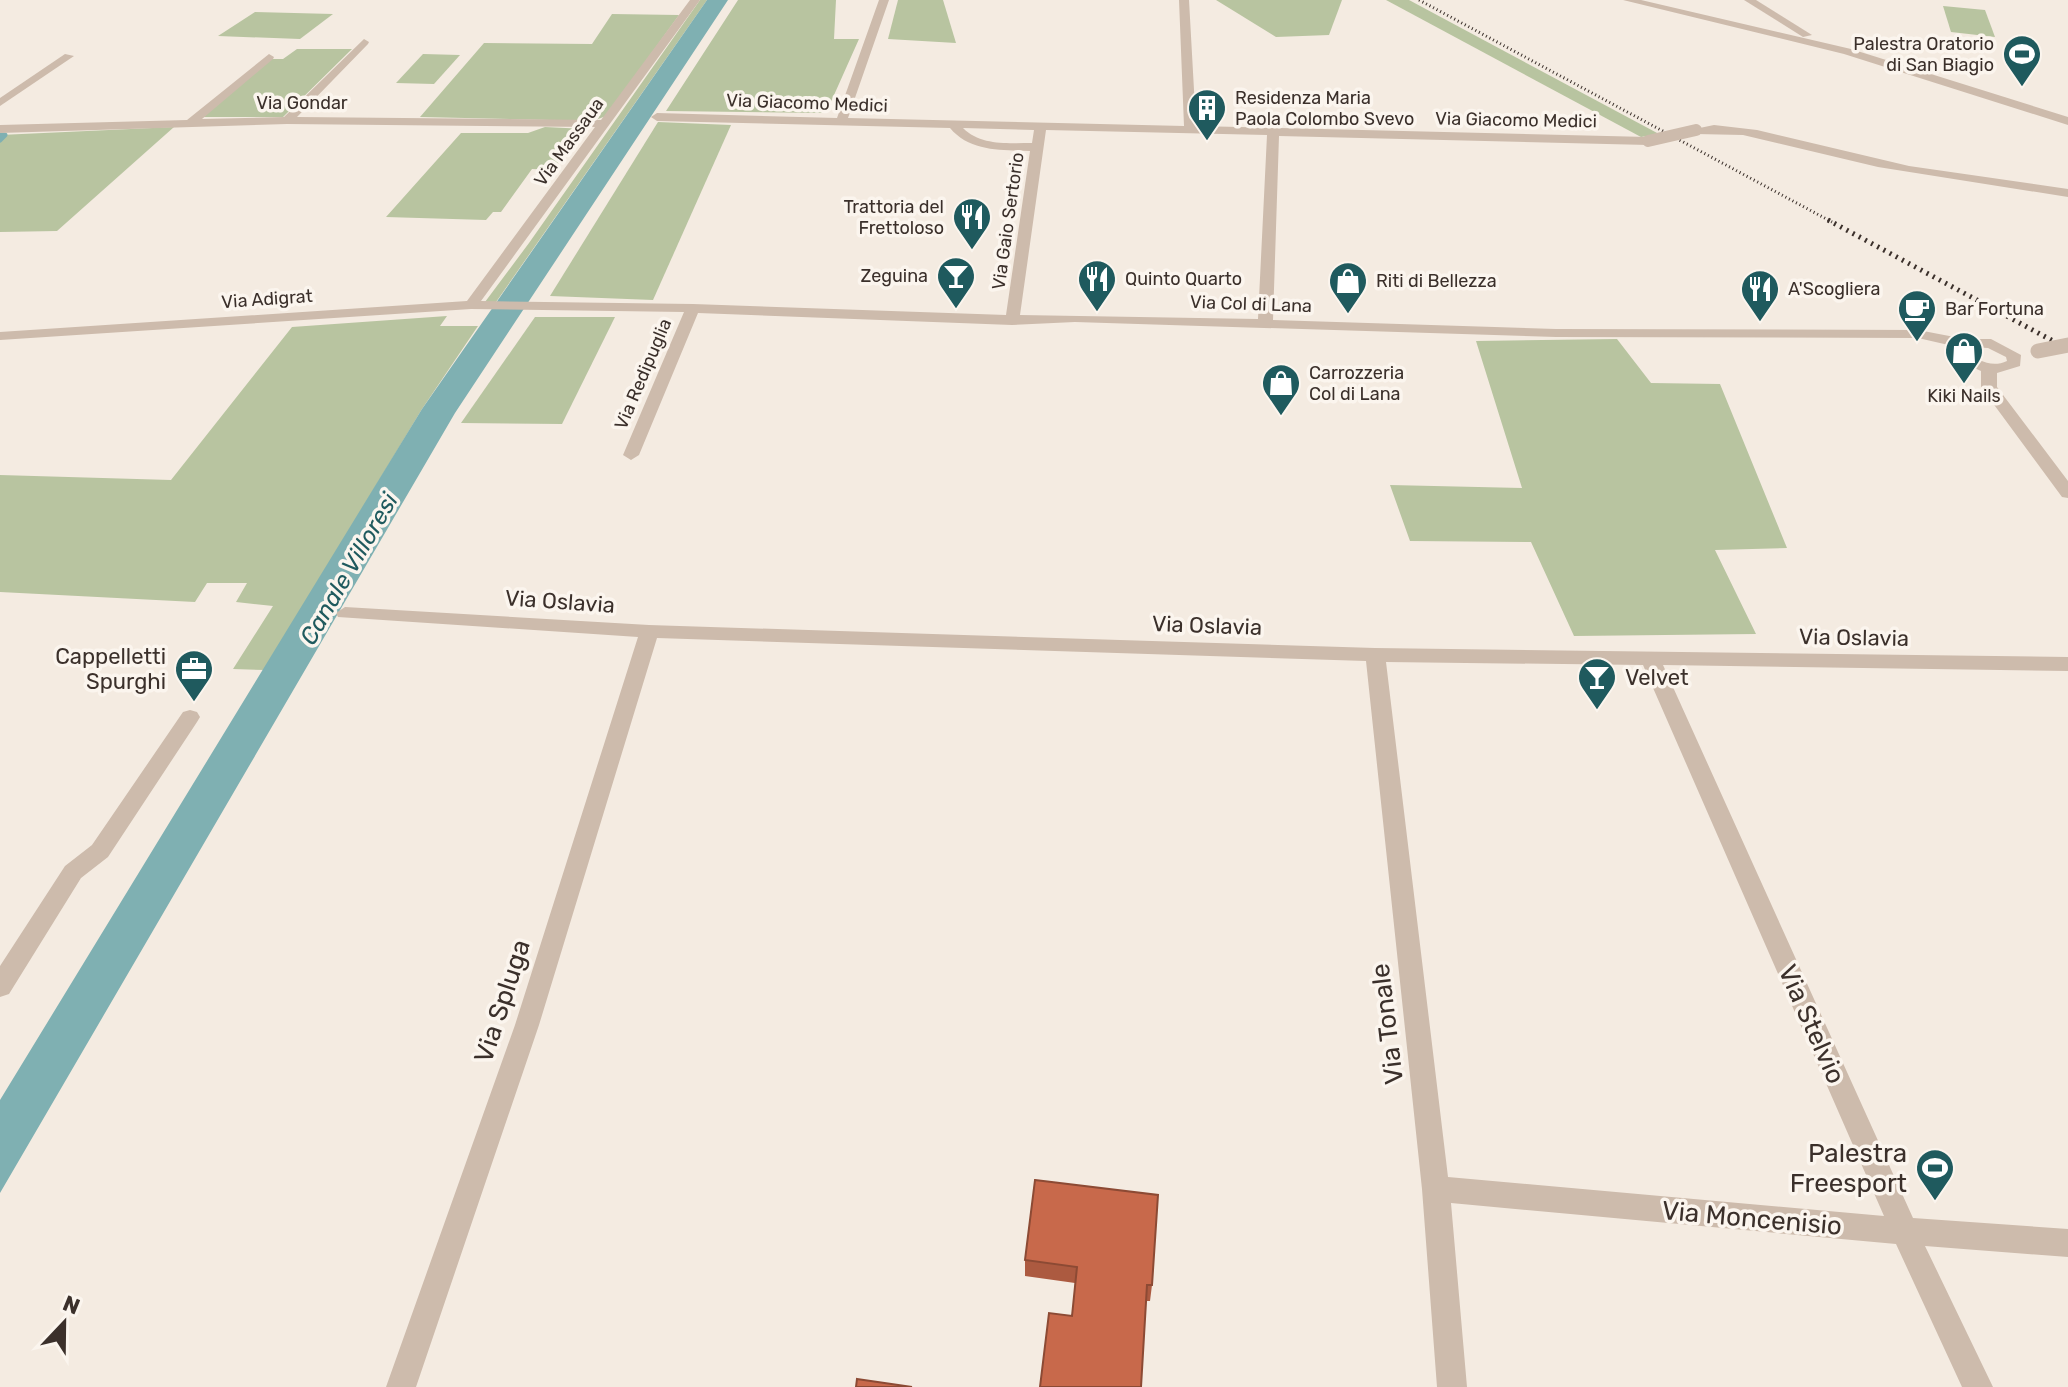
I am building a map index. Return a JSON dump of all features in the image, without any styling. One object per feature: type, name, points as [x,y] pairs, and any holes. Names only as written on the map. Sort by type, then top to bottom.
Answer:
[{"type":"street","name":"Via Massaua","points":[[478,305],[695,0]]},
{"type":"street","points":[[841,122],[884,0]]},
{"type":"street","points":[[1184,0],[1190,131]]},
{"type":"street","points":[[1628,0],[1821,44],[2068,121]]},
{"type":"street","points":[[1749,0],[1821,44]]},
{"type":"street","points":[[287,120],[364,42]]},
{"type":"street","points":[[0,103],[69,56]]},
{"type":"street","points":[[191,122],[269,57]]},
{"type":"street","name":"Via Giacomo Medici","points":[[657,117],[1648,141],[1726,127],[1830,153],[1995,184],[2068,193]]},
{"type":"street","name":"Via Gondar","points":[[0,129],[287,120],[604,124]]},
{"type":"street","name":"Via Giacomo Medici","points":[[955,126],[961,135],[972,141],[1037,147]]},
{"type":"street","name":"Via Gaio Sertorio","points":[[1012,321],[1040,127]]},
{"type":"street","points":[[1265,325],[1273,134]]},
{"type":"street","name":"Via Adigrat","points":[[0,336],[478,305],[534,306]]},
{"type":"street","name":"Via Col di Lana","points":[[534,306],[1556,333],[1918,334],[1963,343],[1991,344],[2007,351],[2038,351],[2068,345]]},
{"type":"street","name":"Via Redipuglia","points":[[631,455],[693,308]]},
{"type":"street","points":[[1963,343],[1959,348],[1964,357],[1989,368],[2012,366],[2014,358],[2007,351]]},
{"type":"street","points":[[1989,368],[1989,387],[2068,493]]},
{"type":"street","name":"Via Oslavia","points":[[345,613],[649,631],[1375,655],[2068,664]]},
{"type":"street","name":"Via Spluga","points":[[401,1387],[527,1025],[649,631]]},
{"type":"street","name":"Via Tonale","points":[[1375,655],[1436,1189],[1452,1387]]},
{"type":"street","name":"Via Stelvio","points":[[1650,659],[1905,1232],[1978,1387]]},
{"type":"street","points":[[0,987],[73,872],[100,851],[190,717]]},
{"type":"street","name":"Via Moncenisio","points":[[1436,1189],[1905,1232],[2068,1243]]},
{"type":"green space","points":[[700,0],[707,0],[496,302],[485,302],[529,243]]},
{"type":"green space","points":[[738,0],[836,0],[834,39],[859,39],[826,113],[666,111]]},
{"type":"green space","points":[[898,0],[943,0],[956,43],[888,39]]},
{"type":"green space","points":[[1216,0],[1342,0],[1329,35],[1276,37]]},
{"type":"green space","points":[[1386,0],[1409,0],[1659,134],[1641,137]]},
{"type":"green space","points":[[1943,6],[1985,10],[1995,37],[1951,32]]},
{"type":"green space","points":[[255,12],[333,14],[300,39],[218,36]]},
{"type":"green space","points":[[612,14],[679,15],[606,116],[593,121],[420,117],[484,43],[592,44]]},
{"type":"green space","points":[[297,49],[352,49],[283,117],[202,117],[271,59],[283,59]]},
{"type":"green space","points":[[423,54],[460,55],[434,84],[396,83]]},
{"type":"green space","points":[[658,122],[731,125],[653,300],[550,296]]},
{"type":"green space","points":[[174,127],[57,231],[0,232],[0,135]]},
{"type":"green space","points":[[545,127],[586,129],[553,170],[532,169],[501,212],[493,212],[486,220],[386,217],[461,133],[528,133]]},
{"type":"green space","points":[[447,316],[440,326],[478,326],[422,409],[265,670],[233,669],[273,606],[236,602],[247,583],[207,583],[195,602],[0,592],[0,475],[171,480],[292,327]]},
{"type":"green space","points":[[535,317],[615,317],[562,424],[461,423]]},
{"type":"green space","points":[[1617,339],[1651,383],[1720,384],[1787,548],[1715,550],[1756,634],[1574,636],[1531,542],[1410,541],[1390,485],[1522,488],[1476,341]]},
{"type":"water","name":"Canale Villoresi","points":[[707,0],[728,0],[455,413],[0,1193],[0,1100],[422,409]]},
{"type":"building","points":[[1035,1180],[1158,1195],[1152,1285],[1147,1285],[1141,1387],[1040,1387],[1049,1313],[1072,1316],[1077,1267],[1025,1260]]},
{"type":"building","points":[[857,1379],[912,1387],[856,1387]]},
{"type":"waterway","points":[[0,135],[5,135],[0,140]]},
{"type":"railway","points":[[1419,0],[1832,222]]},
{"type":"railway","points":[[1828,220],[2068,349]]},
{"type":"place","name":"Palestra Oratorio di San Biagio","points":[[2022,88]]},
{"type":"place","name":"Residenza Maria Paola Colombo Svevo","points":[[1207,142]]},
{"type":"place","name":"Trattoria del Frettoloso","points":[[972,251]]},
{"type":"place","name":"Zeguina","points":[[956,310]]},
{"type":"place","name":"Quinto Quarto","points":[[1097,313]]},
{"type":"place","name":"Riti di Bellezza","points":[[1348,315]]},
{"type":"place","name":"A'Scogliera","points":[[1760,323]]},
{"type":"place","name":"Bar Fortuna","points":[[1917,343]]},
{"type":"place","name":"Kiki Nails","points":[[1964,385]]},
{"type":"place","name":"Carrozzeria Col di Lana","points":[[1281,417]]},
{"type":"place","name":"Cappelletti Spurghi","points":[[194,703]]},
{"type":"place","name":"Velvet","points":[[1597,711]]},
{"type":"place","name":"Palestra Freesport","points":[[1935,1202]]}]
